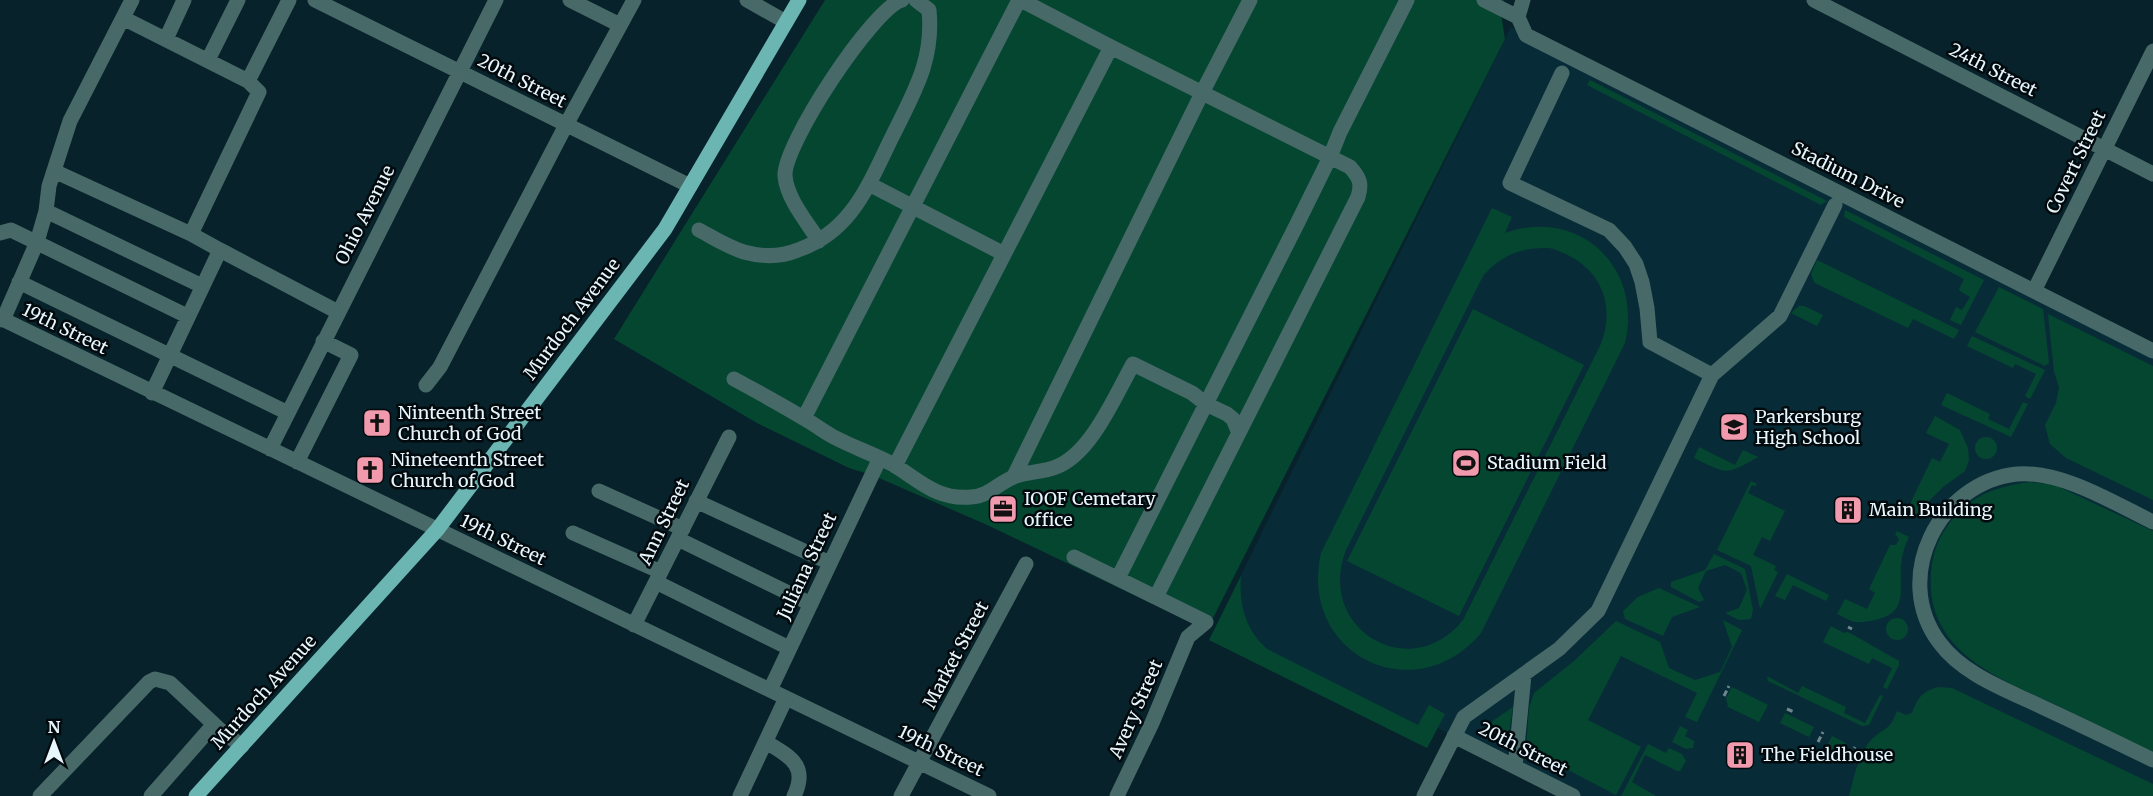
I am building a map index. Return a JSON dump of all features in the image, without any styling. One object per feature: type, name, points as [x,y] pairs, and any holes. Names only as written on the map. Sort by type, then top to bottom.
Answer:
[{"type":"main road","name":"Murdoch Avenue","points":[[196,796],[437,530],[665,229],[799,0]]},
{"type":"street","points":[[1,319],[37,242],[46,210],[49,186],[70,121],[132,0]]},
{"type":"street","points":[[166,39],[184,0]]},
{"type":"street","points":[[208,60],[238,0]]},
{"type":"street","points":[[248,81],[289,0]]},
{"type":"street","name":"20th Street","points":[[315,0],[690,186]]},
{"type":"street","name":"Ohio Avenue","points":[[270,449],[496,0]]},
{"type":"street","points":[[570,0],[620,25]]},
{"type":"street","points":[[426,385],[441,367],[566,125],[634,0]]},
{"type":"street","points":[[747,0],[786,22]]},
{"type":"street","points":[[819,241],[790,190],[785,176],[787,163],[813,107],[887,7],[902,0]]},
{"type":"street","points":[[699,230],[726,245],[745,252],[768,256],[789,254],[837,230],[869,184],[914,93],[926,63],[930,39],[929,10],[916,0]]},
{"type":"street","points":[[804,418],[1020,0],[1350,167],[1358,176],[1361,186],[1358,197],[1156,597],[1074,556]]},
{"type":"street","points":[[1014,476],[1250,0]]},
{"type":"street","points":[[1118,578],[1407,0]]},
{"type":"street","points":[[1484,0],[1518,17],[1523,0]]},
{"type":"street","name":"24th Street","points":[[1814,0],[2153,174]]},
{"type":"street","name":"Stadium Drive","points":[[1518,17],[1526,35],[2153,351]]},
{"type":"street","points":[[123,18],[248,81],[259,92],[191,234]]},
{"type":"street","points":[[895,466],[1111,47]]},
{"type":"street","name":"Covert Street","points":[[2034,291],[2153,51]]},
{"type":"street","points":[[1562,73],[1510,183],[1609,230],[1625,247],[1636,264],[1647,308],[1650,342],[1712,375]]},
{"type":"street","points":[[54,171],[191,234],[338,312]]},
{"type":"street","points":[[869,184],[1004,254]]},
{"type":"street","points":[[1424,796],[1464,717],[1558,649],[1598,611],[1712,375],[1780,316],[1835,205]]},
{"type":"street","points":[[46,210],[202,285]]},
{"type":"street","points":[[0,232],[11,230],[187,316]]},
{"type":"street","points":[[152,393],[220,250]]},
{"type":"street","points":[[19,282],[288,413]]},
{"type":"street","name":"19th Street","points":[[1,319],[989,796]]},
{"type":"street","points":[[297,462],[351,355],[323,342]]},
{"type":"street","points":[[734,379],[804,418],[831,436],[895,466],[932,490],[951,496],[969,498],[984,496],[1014,476],[1055,468],[1070,460],[1083,449],[1132,364],[1192,393],[1233,419],[1239,433]]},
{"type":"street","name":"Ann Street","points":[[634,625],[729,437]]},
{"type":"street","name":"Juliana Street","points":[[770,690],[880,458]]},
{"type":"street","points":[[2153,522],[2079,487],[2045,475],[2017,474],[1990,481],[1965,494],[1944,513],[1929,536],[1921,562],[1920,590],[1926,617],[1939,642],[1959,664],[1988,681],[2153,760]]},
{"type":"street","points":[[599,491],[811,604]]},
{"type":"street","points":[[696,501],[830,563]]},
{"type":"street","points":[[573,533],[789,648]]},
{"type":"street","name":"Market Street","points":[[901,796],[1026,564]]},
{"type":"street","name":"Avery Street","points":[[1118,796],[1188,637],[1206,622],[1156,597]]},
{"type":"street","points":[[1515,766],[1524,675]]},
{"type":"street","points":[[40,796],[148,682],[155,679],[170,683],[219,729],[242,746]]},
{"type":"street","points":[[740,796],[786,698]]},
{"type":"street","points":[[151,796],[208,731],[219,729]]},
{"type":"street","name":"20th Street","points":[[1454,736],[1573,796]]},
{"type":"street","points":[[766,742],[790,757],[797,765],[797,789],[794,796]]},
{"type":"path","points":[[1724,696],[1729,686]]},
{"type":"path","points":[[1788,709],[1794,712]]},
{"type":"path","points":[[1818,742],[1823,732]]},
{"type":"path","points":[[1850,756],[1855,747]]},
{"type":"shaded area","name":"Parkersburg High School","points":[[1511,27],[2153,351],[2153,796],[1573,796],[1438,728],[1427,748],[1209,640]]},
{"type":"green space","points":[[825,0],[1504,0],[1500,8],[1505,39],[1207,630],[985,524],[872,475],[849,468],[757,423],[614,339]]},
{"type":"green space","points":[[1590,80],[1827,201],[1821,205],[1587,85]]},
{"type":"green space","points":[[1492,208],[1512,217],[1505,233],[1532,227],[1558,229],[1580,236],[1600,250],[1614,268],[1624,290],[1628,315],[1625,343],[1481,633],[1454,656],[1424,668],[1395,669],[1367,660],[1344,644],[1327,619],[1319,589],[1321,553]],"holes":[[[1549,248],[1565,254],[1591,272],[1605,298],[1607,313],[1600,346],[1463,620],[1441,639],[1418,648],[1395,647],[1373,639],[1355,624],[1344,603],[1340,578],[1346,550],[1483,276],[1497,263],[1521,251]]]},
{"type":"green space","points":[[1845,210],[1984,280],[1961,325],[1950,320],[1956,307],[1962,310],[1970,297],[1959,289],[1964,279],[1844,217]]},
{"type":"green space","points":[[1817,260],[1959,330],[1954,339],[1913,319],[1908,328],[1817,284],[1811,274]]},
{"type":"green space","points":[[1999,287],[2043,309],[2049,363],[2045,366],[1975,332]]},
{"type":"green space","points":[[1799,306],[1823,315],[1817,326],[1791,313]]},
{"type":"green space","name":"Stadium Field","points":[[1473,309],[1584,365],[1459,616],[1347,561]]},
{"type":"green space","points":[[2048,314],[2153,366],[2153,500],[2066,458],[2050,444],[2045,425],[2056,403],[2059,387],[2054,372]]},
{"type":"green space","points":[[1972,336],[2045,370],[2030,399],[2025,396],[2036,374],[2015,364],[2013,368],[1967,346]]},
{"type":"green space","points":[[1947,393],[1990,414],[1988,419],[2009,429],[2023,402],[2028,404],[2011,437],[1941,405]]},
{"type":"green space","points":[[1935,416],[1960,430],[1968,448],[1969,460],[1965,471],[1943,487],[1920,514],[1909,514],[1914,509],[1910,504],[1932,458],[1940,462],[1949,444],[1926,433]]},
{"type":"green space","points":[[1986,437],[1994,440],[1997,448],[1994,456],[1986,459],[1978,456],[1975,448],[1978,440]]},
{"type":"green space","points":[[1699,447],[1735,465],[1743,450],[1758,457],[1732,470],[1720,470],[1694,458]]},
{"type":"green space","points":[[1751,481],[1757,484],[1752,485],[1748,493],[1785,511],[1770,541],[1762,537],[1753,555],[1776,566],[1774,570],[1778,572],[1760,609],[1751,566],[1717,550]]},
{"type":"green space","points":[[2030,482],[2055,485],[2153,531],[2153,752],[2014,685],[1975,662],[1958,648],[1945,631],[1935,612],[1931,589],[1932,564],[1939,540],[1947,527],[1956,515],[1976,498],[2001,488]]},
{"type":"green space","points":[[1897,531],[1909,537],[1901,560],[1901,591],[1898,606],[1886,617],[1862,622],[1852,621],[1837,614],[1845,599],[1867,609],[1875,593],[1869,589],[1890,545],[1896,545],[1899,539],[1895,534]]},
{"type":"green space","points":[[1714,554],[1745,569],[1753,610],[1751,619],[1739,620],[1725,613],[1739,608],[1747,590],[1741,573],[1725,565],[1706,571],[1698,588],[1704,600],[1699,602],[1671,587],[1671,582],[1705,570]]},
{"type":"green space","points":[[1787,574],[1829,595],[1826,601],[1793,585],[1785,600],[1775,596]]},
{"type":"green space","points":[[1241,576],[1241,597],[1245,616],[1253,633],[1267,649],[1418,725],[1429,705],[1445,714],[1427,748],[1209,640]]},
{"type":"green space","points":[[1659,588],[1700,607],[1672,617],[1663,636],[1625,619],[1623,611],[1638,597]]},
{"type":"green space","points":[[1897,618],[1905,621],[1908,629],[1905,637],[1897,640],[1889,637],[1886,629],[1889,621]]},
{"type":"green space","points":[[1723,620],[1742,630],[1697,722],[1685,717],[1697,693],[1621,656],[1588,720],[1641,747],[1616,795],[1526,748],[1529,708],[1534,693],[1574,661],[1616,621],[1660,642],[1669,668],[1695,680],[1720,672],[1732,647]]},
{"type":"green space","points":[[1831,626],[1844,633],[1850,633],[1899,661],[1887,689],[1883,687],[1892,668],[1872,658],[1869,664],[1823,642]]},
{"type":"green space","points":[[1767,676],[1798,693],[1802,686],[1846,707],[1844,713],[1865,723],[1880,695],[1883,696],[1869,725],[1862,726],[1768,681]]},
{"type":"green space","points":[[1732,687],[1768,705],[1759,722],[1728,707],[1726,698]]},
{"type":"green space","points":[[1938,687],[1952,688],[2153,784],[2153,796],[1849,796],[1860,759],[1867,745],[1889,726],[1897,711],[1906,715],[1912,713],[1921,696]]},
{"type":"green space","points":[[1513,707],[1510,741],[1484,727]]},
{"type":"green space","points":[[1785,713],[1814,727],[1809,737],[1780,723]]},
{"type":"green space","points":[[1680,726],[1688,730],[1685,736],[1694,741],[1693,748],[1686,749],[1672,742]]},
{"type":"green space","points":[[1832,736],[1846,743],[1841,751],[1823,753]]},
{"type":"green space","points":[[1648,744],[1666,753],[1669,748],[1682,754],[1686,761],[1680,771],[1677,771],[1645,755],[1632,782],[1656,796],[1621,796]]},
{"type":"place","name":"Ninteenth Street Church of God","points":[[377,423]]},
{"type":"place","name":"Parkersburg High School","points":[[1734,427]]},
{"type":"place","name":"Stadium Field","points":[[1466,463]]},
{"type":"place","name":"Nineteenth Street Church of God","points":[[370,470]]},
{"type":"place","name":"IOOF Cemetary office","points":[[1003,509]]},
{"type":"place","name":"Main Building","points":[[1848,510]]},
{"type":"place","name":"The Fieldhouse","points":[[1740,755]]}]
